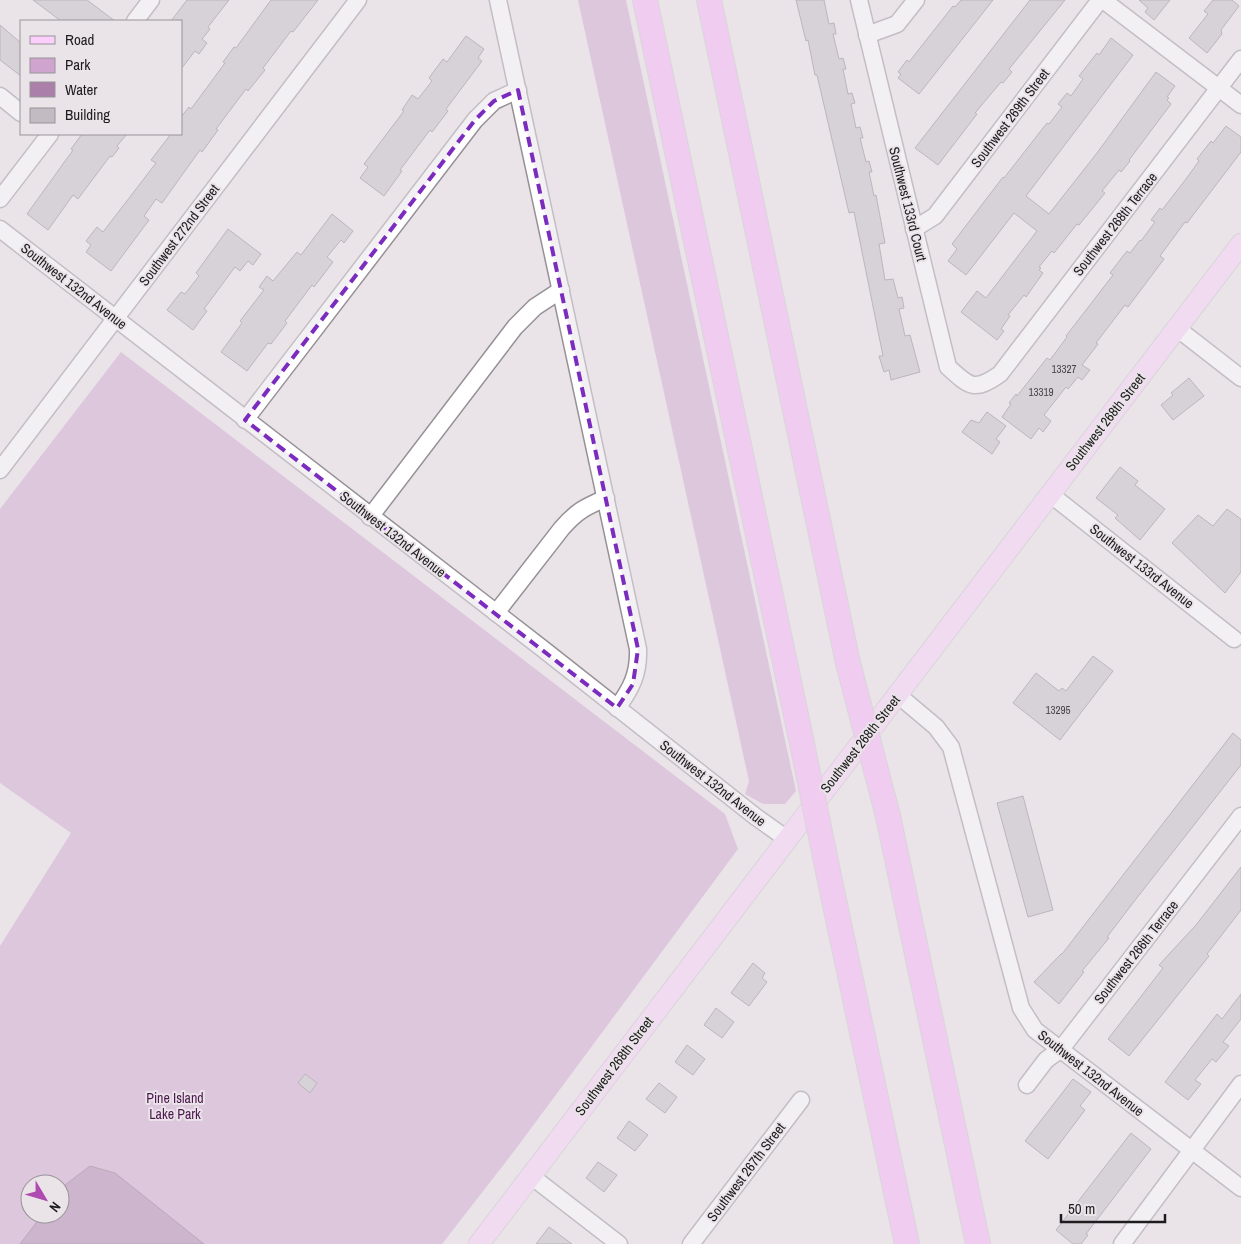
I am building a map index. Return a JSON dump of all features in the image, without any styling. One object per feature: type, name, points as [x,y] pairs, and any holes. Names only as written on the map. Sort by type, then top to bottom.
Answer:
[{"type":"highway","points":[[645,0],[907,1244]]},
{"type":"highway","points":[[709,0],[848,663],[888,816],[978,1244]]},
{"type":"main road","name":"Southwest 268th Street","points":[[479,1244],[1241,244]]},
{"type":"street","name":"Southwest 272nd Street","points":[[0,470],[358,0]]},
{"type":"street","points":[[498,0],[636,637],[638,656],[633,684],[617,708]]},
{"type":"street","name":"Southwest 133rd Court","points":[[858,0],[948,367],[970,385],[984,385]]},
{"type":"street","points":[[867,35],[897,24],[916,0]]},
{"type":"street","points":[[1102,0],[1241,105]]},
{"type":"street","name":"Southwest 269th Street","points":[[914,229],[935,216],[1102,0]]},
{"type":"street","name":"Southwest 268th Terrace","points":[[984,385],[1000,374],[1241,59]]},
{"type":"street","points":[[245,420],[475,120],[494,101],[518,90]]},
{"type":"street","points":[[0,96],[20,112]]},
{"type":"street","points":[[0,199],[48,135]]},
{"type":"street","name":"Southwest 132nd Avenue","points":[[0,229],[496,613],[756,818],[786,839]]},
{"type":"street","points":[[370,517],[515,327],[535,307],[561,290]]},
{"type":"street","points":[[1178,329],[1241,378]]},
{"type":"street","name":"Southwest 133rd Avenue","points":[[1050,494],[1234,639]]},
{"type":"street","points":[[496,613],[572,517],[587,506],[606,498]]},
{"type":"street","name":"Southwest 132nd Avenue","points":[[898,695],[936,727],[951,747],[1021,1008],[1035,1030],[1241,1188]]},
{"type":"street","name":"Southwest 266th Terrace","points":[[1027,1085],[1046,1060],[1061,1049],[1241,816]]},
{"type":"street","points":[[1122,1244],[1241,1084]]},
{"type":"street","name":"Southwest 267th Street","points":[[691,1244],[801,1100]]},
{"type":"street","points":[[531,1176],[619,1244]]},
{"type":"highlighted area","points":[[518,90],[638,649],[633,684],[617,708],[245,420],[475,120],[494,101]]},
{"type":"green space","points":[[578,0],[626,0],[796,791],[785,804],[763,804],[745,794],[749,781]]},
{"type":"green space","name":"Pine Island Lake Park","points":[[121,352],[725,814],[738,849],[515,1150],[442,1244],[0,1244],[0,946],[71,833],[0,783],[0,509]]},
{"type":"water","points":[[90,1166],[115,1173],[204,1244],[20,1244],[35,1224],[70,1224],[70,1181]]},
{"type":"building","points":[[33,0],[87,0],[114,20],[60,20]]},
{"type":"building","points":[[187,0],[229,0],[208,27],[210,29],[202,39],[207,43],[199,54],[195,51],[182,68],[182,20],[172,20]]},
{"type":"building","points":[[271,0],[318,0],[293,32],[291,31],[263,68],[265,70],[248,91],[246,89],[216,129],[218,130],[202,152],[200,150],[162,203],[156,199],[144,216],[149,220],[111,271],[86,252],[91,245],[86,241],[97,227],[103,232],[156,163],[151,160],[170,135],[182,135],[182,116],[189,107],[191,109],[225,63],[223,62],[234,47],[236,48]]},
{"type":"building","points":[[796,0],[824,0],[829,24],[834,23],[836,34],[833,34],[839,59],[843,58],[846,69],[843,69],[848,94],[852,93],[855,103],[851,104],[856,128],[860,127],[863,138],[860,138],[866,162],[869,161],[872,172],[869,172],[874,196],[876,195],[885,243],[879,244],[885,280],[893,279],[898,298],[902,297],[904,308],[899,309],[905,336],[910,335],[920,372],[891,380],[889,370],[884,372],[879,356],[883,356],[854,212],[849,213],[817,75],[815,75],[808,40],[806,41]]},
{"type":"building","points":[[961,0],[993,0],[919,94],[898,78],[901,74],[898,72],[907,60],[909,62],[953,6],[955,7]]},
{"type":"building","points":[[1030,0],[1065,0],[1009,69],[1012,72],[975,113],[977,114],[938,165],[915,148]]},
{"type":"building","points":[[1139,0],[1170,0],[1154,20],[1145,12],[1148,8]]},
{"type":"building","points":[[1213,0],[1232,0],[1239,6],[1221,30],[1222,34],[1207,53],[1189,38],[1208,14],[1204,11]]},
{"type":"building","points":[[0,25],[20,42],[20,75],[0,60]]},
{"type":"building","points":[[466,36],[484,49],[478,58],[482,61],[446,109],[448,111],[432,132],[430,130],[400,170],[402,171],[384,196],[360,178],[368,167],[364,164],[404,111],[402,110],[412,95],[418,99],[432,81],[429,78],[443,59],[447,62]]},
{"type":"building","points":[[1111,38],[1133,55],[1026,196],[1049,214],[1097,153],[1156,72],[1175,86],[1167,97],[1171,104],[1130,161],[1121,172],[1119,170],[1102,191],[1105,193],[1079,225],[1077,224],[1054,253],[1052,251],[1039,267],[1041,268],[1039,270],[1043,273],[1026,297],[1024,295],[1008,315],[1010,316],[1001,329],[1004,331],[997,340],[961,312],[977,291],[986,298],[1037,231],[1014,213],[966,275],[948,261],[957,249],[952,244],[1003,177],[1062,107],[1058,104],[1067,93],[1071,96],[1083,79],[1079,76],[1097,53],[1099,55]]},
{"type":"building","points":[[1226,126],[1241,137],[1241,152],[1160,256],[1164,259],[1128,307],[1125,305],[1096,343],[1098,344],[1082,365],[1090,370],[1082,380],[1078,377],[1068,389],[1066,387],[1044,415],[1051,421],[1043,432],[1039,428],[1031,439],[1002,417],[1011,404],[1009,403],[1016,394],[1017,396],[1047,358],[1050,360],[1113,275],[1110,273],[1127,251],[1130,253],[1141,241],[1155,222],[1151,220],[1160,208],[1162,210],[1186,179],[1199,161],[1197,159],[1211,141],[1213,143]]},
{"type":"building","points":[[81,135],[126,135],[117,146],[119,148],[112,157],[110,156],[78,199],[73,195],[48,230],[27,214],[73,150],[71,149]]},
{"type":"building","points":[[332,214],[353,231],[344,243],[341,240],[327,257],[333,262],[314,287],[312,285],[285,321],[287,323],[271,344],[268,343],[247,371],[221,352],[242,323],[240,321],[264,290],[259,287],[267,276],[273,281],[297,252],[301,255]]},
{"type":"building","points":[[228,229],[261,254],[253,265],[248,261],[240,271],[235,267],[204,309],[207,311],[193,330],[167,310],[181,292],[185,294],[199,276],[196,273]]},
{"type":"building","points":[[1189,378],[1204,396],[1173,420],[1161,405],[1173,395],[1171,393]]},
{"type":"building","points":[[987,412],[1006,426],[996,439],[1000,442],[992,454],[962,432],[971,420],[979,423]]},
{"type":"building","points":[[1120,467],[1138,481],[1135,485],[1165,509],[1140,540],[1115,518],[1118,515],[1096,498]]},
{"type":"building","points":[[1227,509],[1241,519],[1241,572],[1225,593],[1172,543],[1198,515],[1213,526]]},
{"type":"building","points":[[1093,656],[1113,671],[1060,740],[1013,703],[1036,673],[1059,691],[1062,688],[1066,691]]},
{"type":"building","points":[[1233,733],[1241,740],[1241,765],[1107,937],[1109,938],[1082,971],[1084,972],[1059,1004],[1034,982],[1062,954]]},
{"type":"building","points":[[1023,796],[1053,910],[1028,917],[997,803]]},
{"type":"building","points":[[1241,867],[1241,910],[1207,954],[1209,956],[1129,1056],[1108,1039],[1163,968],[1159,965],[1196,925]]},
{"type":"building","points":[[753,963],[765,973],[762,978],[767,982],[749,1006],[731,993]]},
{"type":"building","points":[[1241,994],[1241,1019],[1223,1042],[1229,1046],[1216,1062],[1212,1059],[1195,1080],[1201,1084],[1188,1100],[1165,1082],[1217,1014],[1222,1019]]},
{"type":"building","points":[[716,1008],[734,1022],[722,1038],[704,1025]]},
{"type":"building","points":[[687,1045],[705,1059],[693,1075],[675,1062]]},
{"type":"building","points":[[305,1074],[317,1083],[310,1093],[298,1083]]},
{"type":"building","points":[[1073,1079],[1091,1092],[1080,1106],[1085,1110],[1048,1159],[1025,1141]]},
{"type":"building","points":[[659,1083],[677,1097],[665,1113],[646,1099]]},
{"type":"building","points":[[629,1121],[648,1135],[635,1151],[617,1138]]},
{"type":"building","points":[[1131,1133],[1151,1149],[1086,1234],[1088,1235],[1081,1244],[1073,1244],[1056,1230]]},
{"type":"building","points":[[598,1162],[617,1175],[604,1192],[586,1178]]},
{"type":"building","points":[[549,1227],[572,1244],[536,1244]]}]
